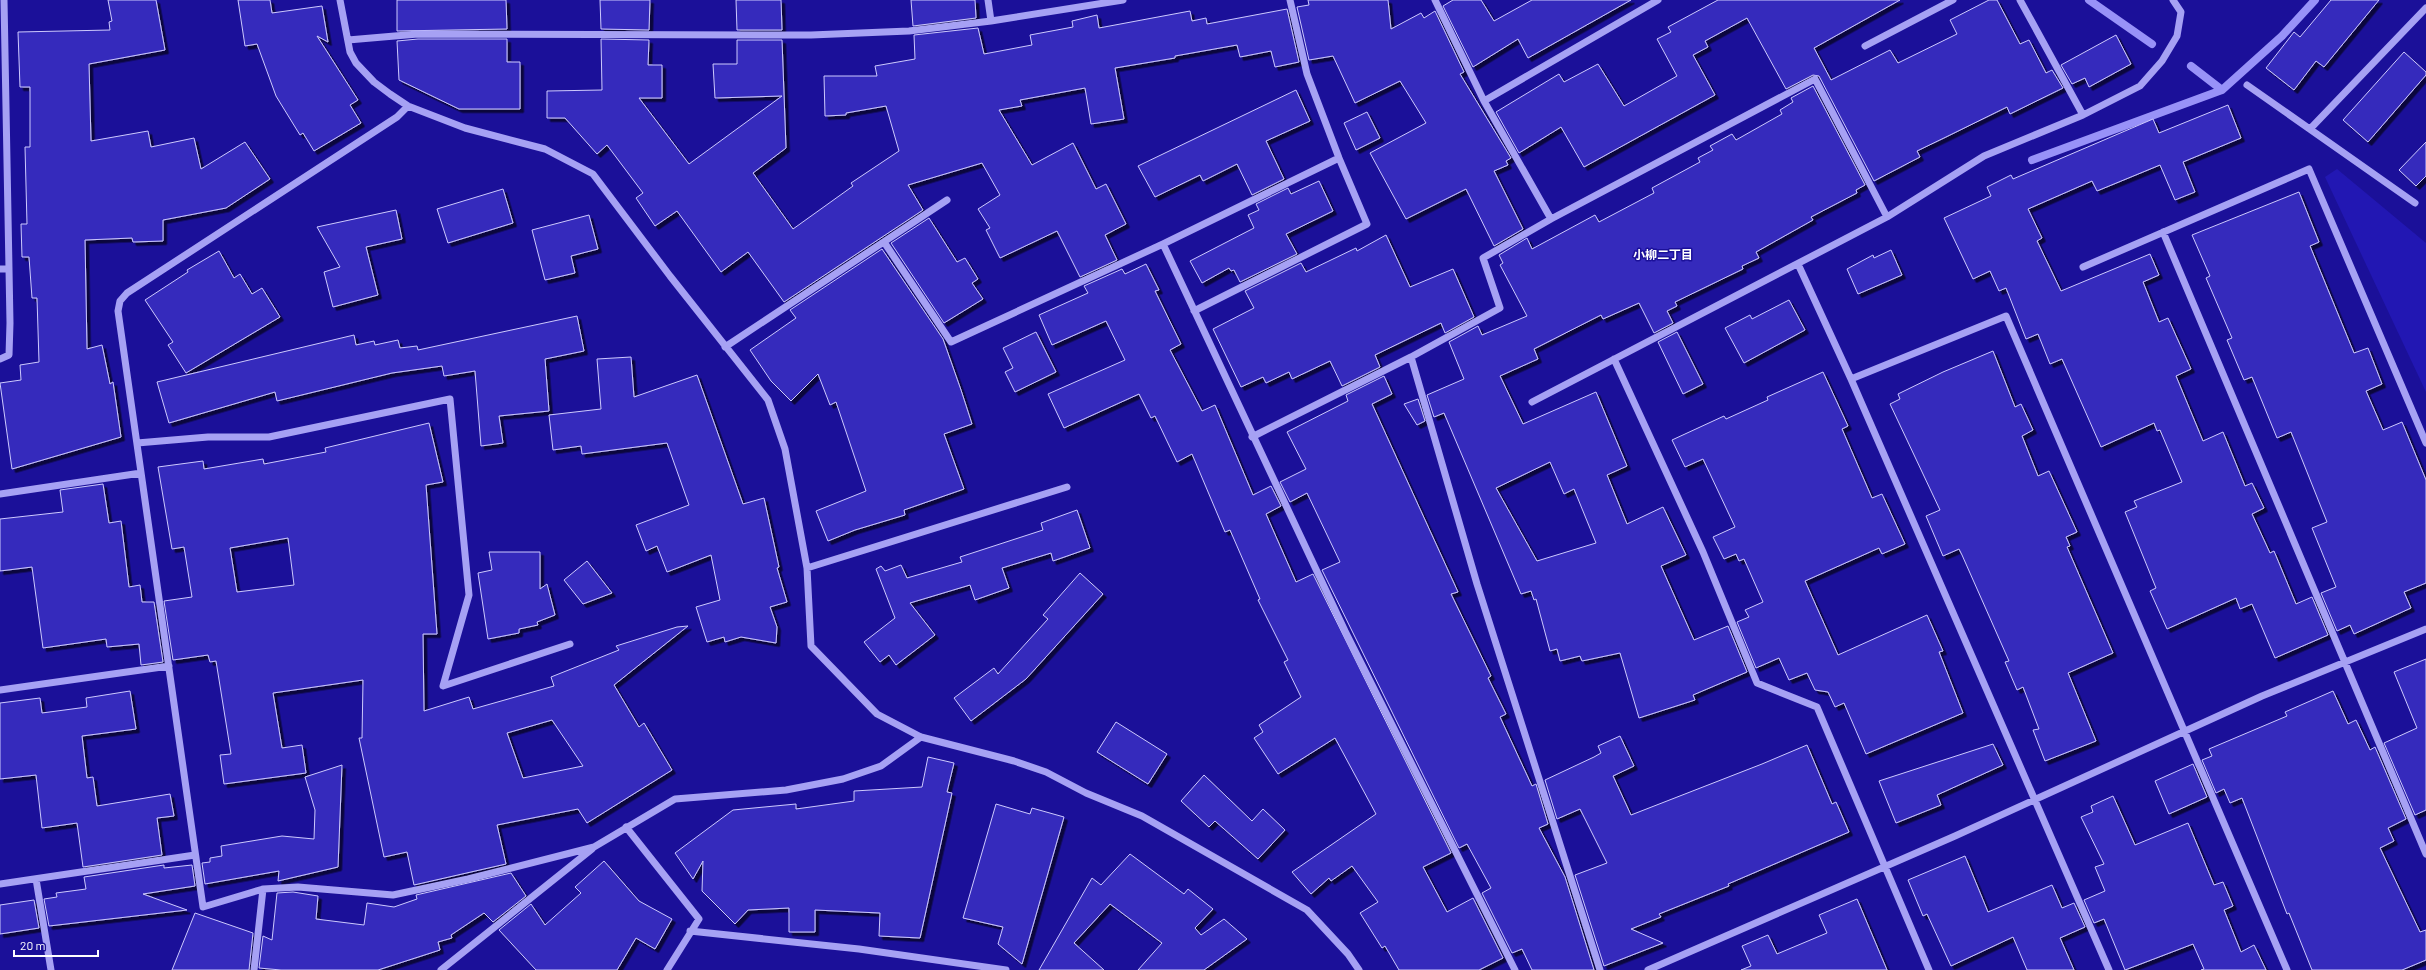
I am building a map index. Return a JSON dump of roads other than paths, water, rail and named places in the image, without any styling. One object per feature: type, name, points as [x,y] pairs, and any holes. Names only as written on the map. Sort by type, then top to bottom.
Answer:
[{"type":"street","points":[[0,359],[9,355],[3,98],[4,0]]},
{"type":"street","points":[[340,0],[353,58],[364,73],[408,106],[465,128],[545,149],[593,174],[725,347],[768,400],[785,449],[807,568],[811,646],[877,714],[921,737],[1046,772],[1086,793],[1142,816],[1307,910],[1348,954],[1359,970]]},
{"type":"street","points":[[988,0],[991,22]]},
{"type":"street","points":[[348,40],[418,34],[825,35],[909,31],[991,22],[1123,0]]},
{"type":"street","points":[[1194,311],[1367,224],[1339,158],[1307,74],[1290,0]]},
{"type":"street","points":[[1435,0],[1484,101],[1551,219]]},
{"type":"street","points":[[1484,101],[1658,0]]},
{"type":"street","points":[[1865,46],[1953,0]]},
{"type":"street","points":[[2020,0],[2083,115]]},
{"type":"street","points":[[1532,402],[1888,217],[1984,156],[2083,115],[2140,86],[2162,61],[2177,36],[2181,12],[2174,0]]},
{"type":"street","points":[[2310,129],[2426,8]]},
{"type":"street","points":[[1252,436],[1411,357],[1500,308],[1483,258],[1551,219],[1815,79],[1888,217]]},
{"type":"street","points":[[2247,85],[2415,203]]},
{"type":"street","points":[[408,106],[397,117],[124,297],[118,311],[203,907],[263,889],[298,887],[393,896],[594,847]]},
{"type":"street","points":[[884,242],[951,342],[1163,244],[1339,158]]},
{"type":"street","points":[[2083,267],[2308,169],[2426,443]]},
{"type":"street","points":[[725,347],[947,200]]},
{"type":"street","points":[[2163,232],[2426,854]]},
{"type":"street","points":[[1163,244],[1345,631],[1515,970]]},
{"type":"street","points":[[1798,264],[1851,379],[2109,970]]},
{"type":"street","points":[[0,269],[8,269]]},
{"type":"street","points":[[1851,379],[2006,316],[2287,970]]},
{"type":"street","points":[[1411,357],[1477,584],[1600,970]]},
{"type":"street","points":[[1614,359],[1703,552],[1757,683],[1817,707],[1929,970]]},
{"type":"street","points":[[137,443],[208,437],[269,437],[450,399],[469,595],[443,686],[570,644]]},
{"type":"street","points":[[0,494],[141,473]]},
{"type":"street","points":[[807,568],[1067,486]]},
{"type":"street","points":[[1648,970],[1884,867],[2262,696],[2426,629]]},
{"type":"street","points":[[0,690],[169,666]]},
{"type":"street","points":[[441,970],[594,847],[675,799],[786,790],[843,779],[880,766],[921,737]]},
{"type":"street","points":[[626,827],[699,919],[667,970]]},
{"type":"street","points":[[0,884],[195,855]]},
{"type":"street","points":[[36,879],[51,970]]},
{"type":"street","points":[[254,970],[263,889]]},
{"type":"street","points":[[690,932],[859,949],[1005,970]]},
{"type":"waterway","points":[[2089,0],[2152,44]]},
{"type":"waterway","points":[[2032,160],[2222,90],[2282,36],[2315,0]]},
{"type":"waterway","points":[[2191,66],[2222,90]]},
{"type":"district","name":"小柳二丁目","points":[[1663,254]]}]
